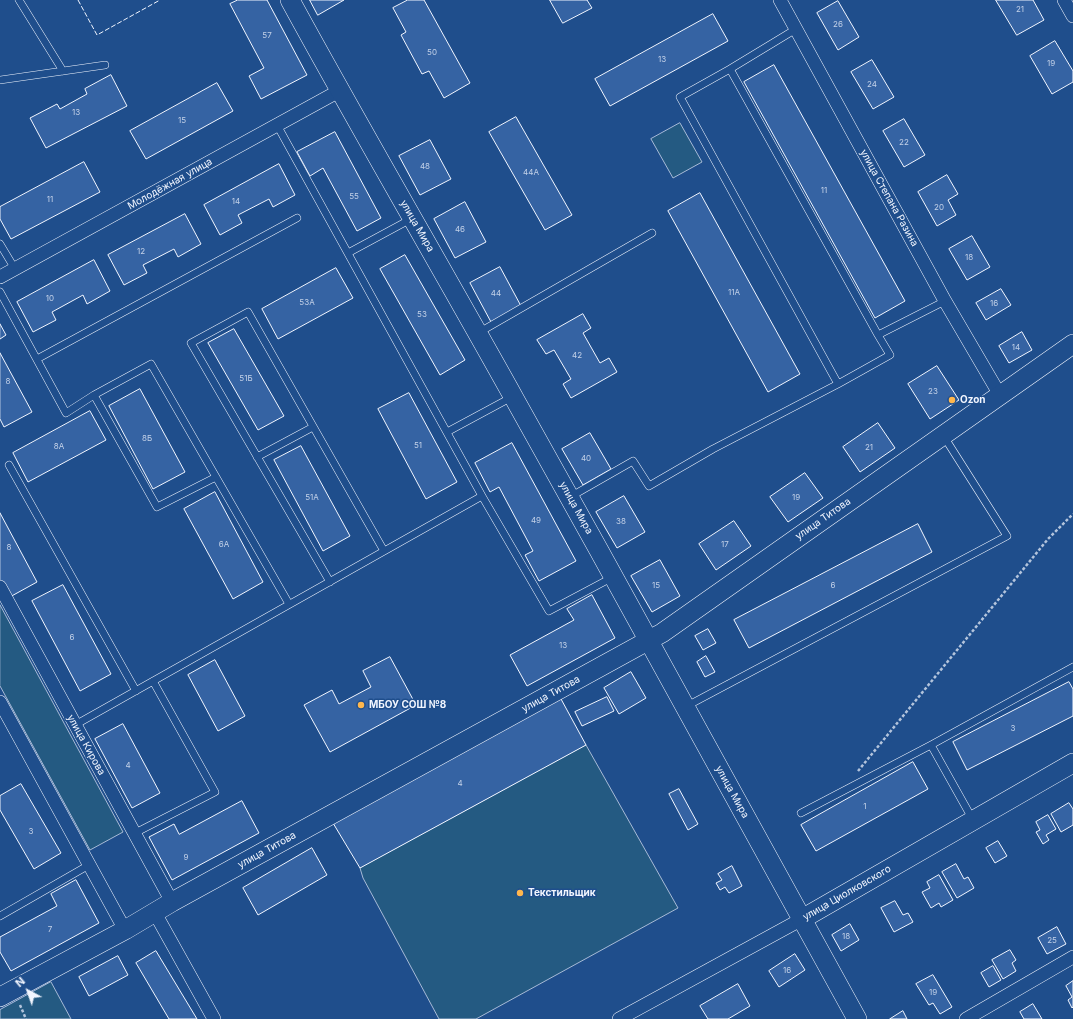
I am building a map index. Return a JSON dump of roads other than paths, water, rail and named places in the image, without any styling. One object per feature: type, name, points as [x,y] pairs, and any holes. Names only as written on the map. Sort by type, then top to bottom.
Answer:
[{"type":"street","name":"улица Мира","points":[[290,0],[339,91],[413,218],[614,576],[857,1019]]},
{"type":"street","name":"улица Степана Разина","points":[[780,0],[945,300],[1000,395]]},
{"type":"street","points":[[1064,0],[1073,16]]},
{"type":"street","name":"Молодёжная улица","points":[[0,277],[339,91]]},
{"type":"street","name":"улица Титова","points":[[0,997],[125,930],[172,902],[649,641],[1073,344]]},
{"type":"street","name":"улица Кирова","points":[[0,587],[172,902]]},
{"type":"street","points":[[0,702],[125,930]]},
{"type":"street","name":"улица Циолковского","points":[[620,1019],[802,919],[1073,763]]},
{"type":"street","points":[[155,913],[214,1019]]},
{"type":"street","points":[[966,1019],[1073,957]]},
{"type":"lane","points":[[19,0],[63,71]]},
{"type":"lane","points":[[796,29],[680,97],[838,384]]},
{"type":"lane","points":[[0,80],[105,65]]},
{"type":"lane","points":[[570,497],[633,461],[649,486],[713,449],[838,384],[890,355],[730,69]]},
{"type":"lane","points":[[277,125],[482,496],[549,611],[614,576]]},
{"type":"lane","points":[[37,359],[297,218]]},
{"type":"lane","points":[[348,253],[413,218]]},
{"type":"lane","points":[[478,333],[652,233]]},
{"type":"lane","points":[[0,244],[15,269]]},
{"type":"lane","points":[[0,292],[66,412],[151,364],[289,604]]},
{"type":"lane","points":[[878,335],[945,300]]},
{"type":"lane","points":[[330,582],[191,343],[248,312],[384,552]]},
{"type":"lane","points":[[94,395],[158,507],[216,477]]},
{"type":"lane","points":[[447,432],[513,396]]},
{"type":"lane","points":[[257,457],[313,427]]},
{"type":"lane","points":[[685,707],[1007,536],[943,435]]},
{"type":"lane","points":[[9,465],[136,691]]},
{"type":"lane","points":[[76,725],[482,496]]},
{"type":"lane","points":[[801,813],[931,745],[1073,667]]},
{"type":"lane","points":[[135,833],[215,792],[153,681]]},
{"type":"lane","points":[[931,745],[973,821]]},
{"type":"lane","points":[[0,916],[89,865]]},
{"type":"place","name":"Ozon","points":[[952,400]]},
{"type":"place","name":"МБОУ СОШ №8","points":[[361,705]]},
{"type":"place","name":"Текстильщик","points":[[520,893]]}]
